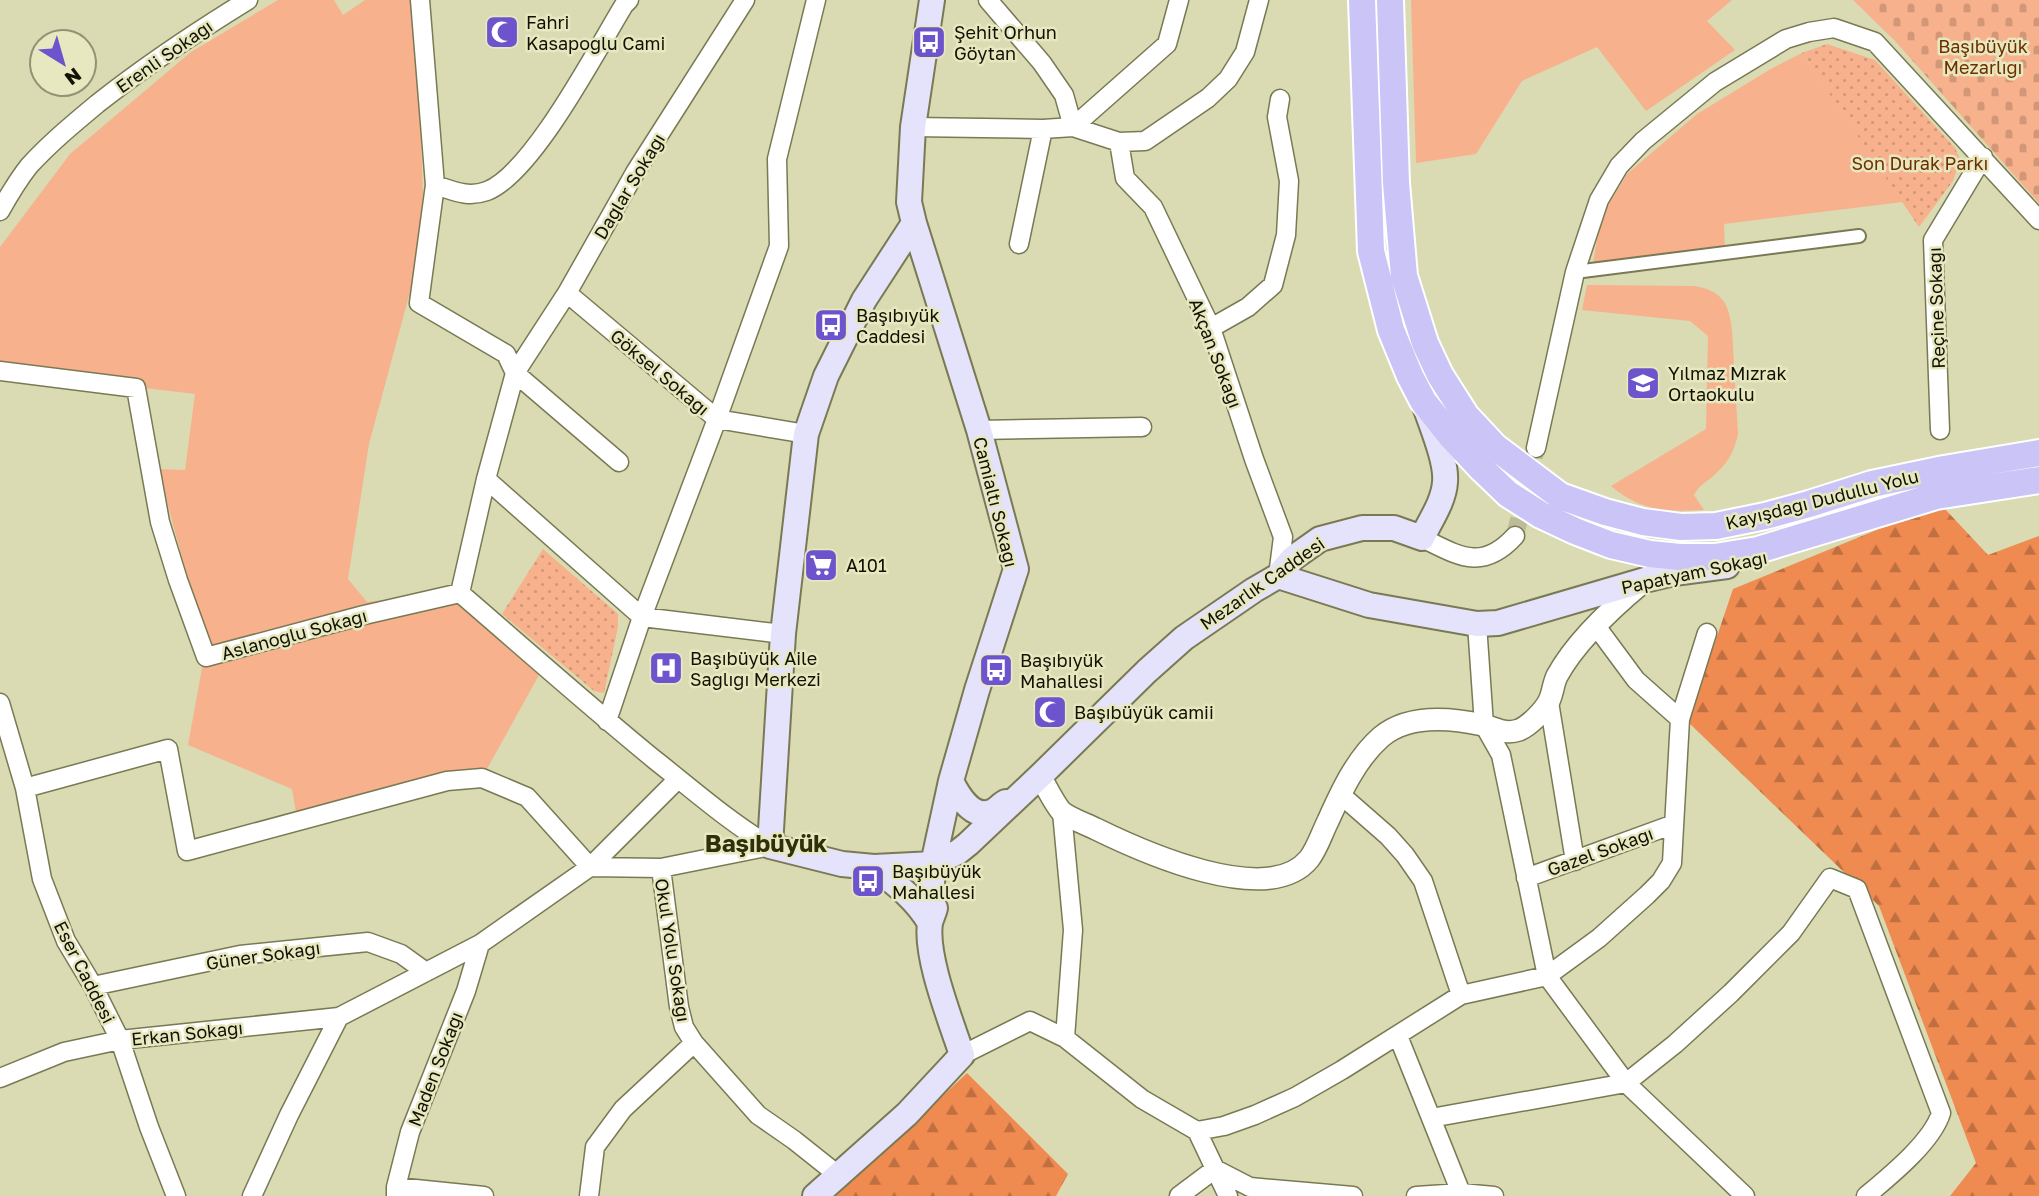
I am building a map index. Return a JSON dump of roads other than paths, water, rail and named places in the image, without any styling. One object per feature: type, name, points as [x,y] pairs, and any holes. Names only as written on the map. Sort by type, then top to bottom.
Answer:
[{"type":"main road","name":"Camialtı Sokağı","points":[[932,0],[913,127],[909,202],[979,430],[1016,569],[951,781],[933,864]]},
{"type":"main road","name":"Kayışdağı Dudullu Yolu","points":[[1362,0],[1371,251],[1391,330],[1423,401],[1474,461],[1508,494],[1575,531],[1611,545],[1650,554],[1715,557],[1758,550],[1936,496],[2039,480]]},
{"type":"main road","name":"Kayışdağı Dudullu Yolu","points":[[1390,0],[1396,183],[1404,276],[1425,343],[1440,375],[1466,416],[1495,447],[1560,496],[1643,522],[1668,526],[1716,526],[1798,508],[1872,484],[2039,453]]},
{"type":"main road","points":[[815,1196],[907,1114],[962,1055],[930,946],[933,864],[874,867],[842,864],[770,846],[783,634],[806,434],[826,376],[864,300],[914,223]]},
{"type":"main road","points":[[1422,538],[1435,514],[1445,485],[1444,463],[1423,401]]},
{"type":"main road","points":[[1394,528],[1417,515],[1433,501],[1445,485]]},
{"type":"main road","name":"Mezarlık Caddesi","points":[[933,864],[958,852],[1184,638],[1278,576],[1293,558],[1320,539],[1362,528],[1394,528],[1422,538]]},
{"type":"main road","name":"Papatyam Sokağı","points":[[1278,576],[1369,605],[1477,624],[1498,623],[1674,573],[1747,563],[1786,552],[1825,531]]},
{"type":"main road","points":[[951,781],[962,800],[970,807],[990,813],[1040,776]]},
{"type":"main road","points":[[930,923],[958,852]]},
{"type":"main road","points":[[874,867],[913,899],[930,923]]},
{"type":"street","name":"Erenli Sokağı","points":[[1,206],[28,167],[63,132],[169,50],[248,0]]},
{"type":"street","points":[[420,0],[435,185],[419,303],[506,354],[515,373],[619,462]]},
{"type":"street","points":[[435,185],[466,195],[488,191],[526,160],[561,110],[629,0]]},
{"type":"street","name":"Dağlar Sokağı","points":[[460,593],[486,479],[515,373],[567,293],[636,171],[745,0]]},
{"type":"street","points":[[607,721],[642,617],[779,246],[777,159],[816,0]]},
{"type":"street","points":[[988,0],[1042,63],[1064,95],[1073,127]]},
{"type":"street","points":[[1073,127],[1167,44],[1179,0]]},
{"type":"street","points":[[913,127],[1073,127],[1119,142],[1145,141],[1208,98],[1228,79],[1245,52],[1259,0]]},
{"type":"street","points":[[1536,448],[1575,272],[1599,200],[1619,166],[1643,141],[1716,82],[1786,39],[1834,28],[1875,42],[2039,220]]},
{"type":"street","points":[[1211,328],[1248,307],[1273,285],[1286,235],[1289,181],[1277,117],[1280,99]]},
{"type":"street","points":[[1019,244],[1043,129]]},
{"type":"street","name":"Akçan Sokağı","points":[[1119,142],[1125,178],[1153,207],[1211,328],[1283,537],[1278,576]]},
{"type":"street","name":"Reçine Sokağı","points":[[1940,430],[1933,240],[1983,158]]},
{"type":"street","points":[[1575,272],[1859,236]]},
{"type":"street","name":"Göksel Sokağı","points":[[567,293],[717,419],[806,434]]},
{"type":"street","name":"Aslanoğlu Sokağı","points":[[0,371],[136,388],[160,522],[206,657],[364,615],[460,593]]},
{"type":"street","points":[[979,430],[1142,427]]},
{"type":"street","points":[[486,479],[642,617],[783,634]]},
{"type":"street","name":"Mezarlık Caddesi","points":[[1422,538],[1459,556],[1478,559],[1492,555],[1515,536]]},
{"type":"street","points":[[1574,860],[1549,702],[1555,679],[1566,661],[1596,626],[1645,580]]},
{"type":"street","points":[[460,593],[678,779],[770,846]]},
{"type":"street","points":[[1477,624],[1484,726],[1501,755],[1547,976],[1626,1083],[1745,1196]]},
{"type":"street","points":[[1596,626],[1636,680],[1680,719]]},
{"type":"street","points":[[1197,1131],[1234,1122],[1295,1097],[1461,995],[1547,976],[1599,938],[1661,881],[1672,863],[1680,719],[1707,633]]},
{"type":"street","points":[[1062,812],[1122,842],[1178,864],[1226,876],[1265,879],[1289,874],[1308,860],[1356,767],[1382,736],[1405,724],[1436,719],[1484,726],[1503,732],[1520,730],[1549,702]]},
{"type":"street","name":"Eser Caddesi","points":[[0,703],[24,788],[42,879],[66,941],[93,986],[120,1040],[176,1196]]},
{"type":"street","points":[[24,788],[168,749],[187,851],[447,781],[482,778],[527,797],[590,867],[661,868],[770,846]]},
{"type":"street","points":[[1040,776],[1062,812],[1073,930],[1065,1038]]},
{"type":"street","points":[[252,1196],[338,1017],[480,943],[590,867],[678,779]]},
{"type":"street","points":[[1340,794],[1388,836],[1423,881],[1461,995]]},
{"type":"street","name":"Gazel Sokağı","points":[[1526,878],[1674,824]]},
{"type":"street","name":"Okul Yolu Sokağı","points":[[661,868],[684,1027],[694,1043],[758,1115],[838,1175]]},
{"type":"street","points":[[1431,1118],[1626,1083],[1675,1044],[1791,933],[1830,878],[1857,889],[1941,1113],[1938,1124],[1922,1145],[1866,1196]]},
{"type":"street","name":"Güner Sokağı","points":[[93,986],[240,955],[368,942],[401,954],[426,972]]},
{"type":"street","name":"Maden Sokağı","points":[[396,1191],[410,1132],[466,991],[480,943]]},
{"type":"street","name":"Erkan Sokağı","points":[[0,1078],[64,1052],[120,1040],[338,1017]]},
{"type":"street","points":[[962,1055],[1030,1021],[1065,1038],[1142,1099],[1197,1131],[1227,1196]]},
{"type":"street","points":[[1398,1036],[1461,1193]]},
{"type":"street","points":[[589,1196],[595,1147],[623,1109],[694,1043]]},
{"type":"street","points":[[1179,1196],[1215,1169]]},
{"type":"street","points":[[1215,1169],[1250,1187],[1353,1196]]},
{"type":"street","points":[[396,1191],[484,1196]]},
{"type":"street","points":[[1416,1196],[1461,1193],[1494,1196]]},
{"type":"tunnel","points":[[1515,536],[1536,448]]},
{"type":"place","name":"Fahri Kasapoğlu Cami","points":[[502,32]]},
{"type":"place","name":"Şehit Orhun Göytan","points":[[929,42]]},
{"type":"place","name":"Başıbıyük Caddesi","points":[[831,325]]},
{"type":"place","name":"Yılmaz Mızrak Ortaokulu","points":[[1643,383]]},
{"type":"place","name":"A101","points":[[821,565]]},
{"type":"place","name":"Başıbüyük Aile Sağlığı Merkezi","points":[[666,668]]},
{"type":"place","name":"Başıbıyük Mahallesi","points":[[996,670]]},
{"type":"place","name":"Başıbüyük camii","points":[[1050,712]]},
{"type":"place","name":"Başıbüyük Mahallesi","points":[[868,881]]},
{"type":"district","name":"Başıbüyük","points":[[766,842]]},
{"type":"park label","name":"Başıbüyük Mezarlığı","points":[[1983,56]]},
{"type":"park label","name":"Son Durak Parkı","points":[[1920,163]]}]
